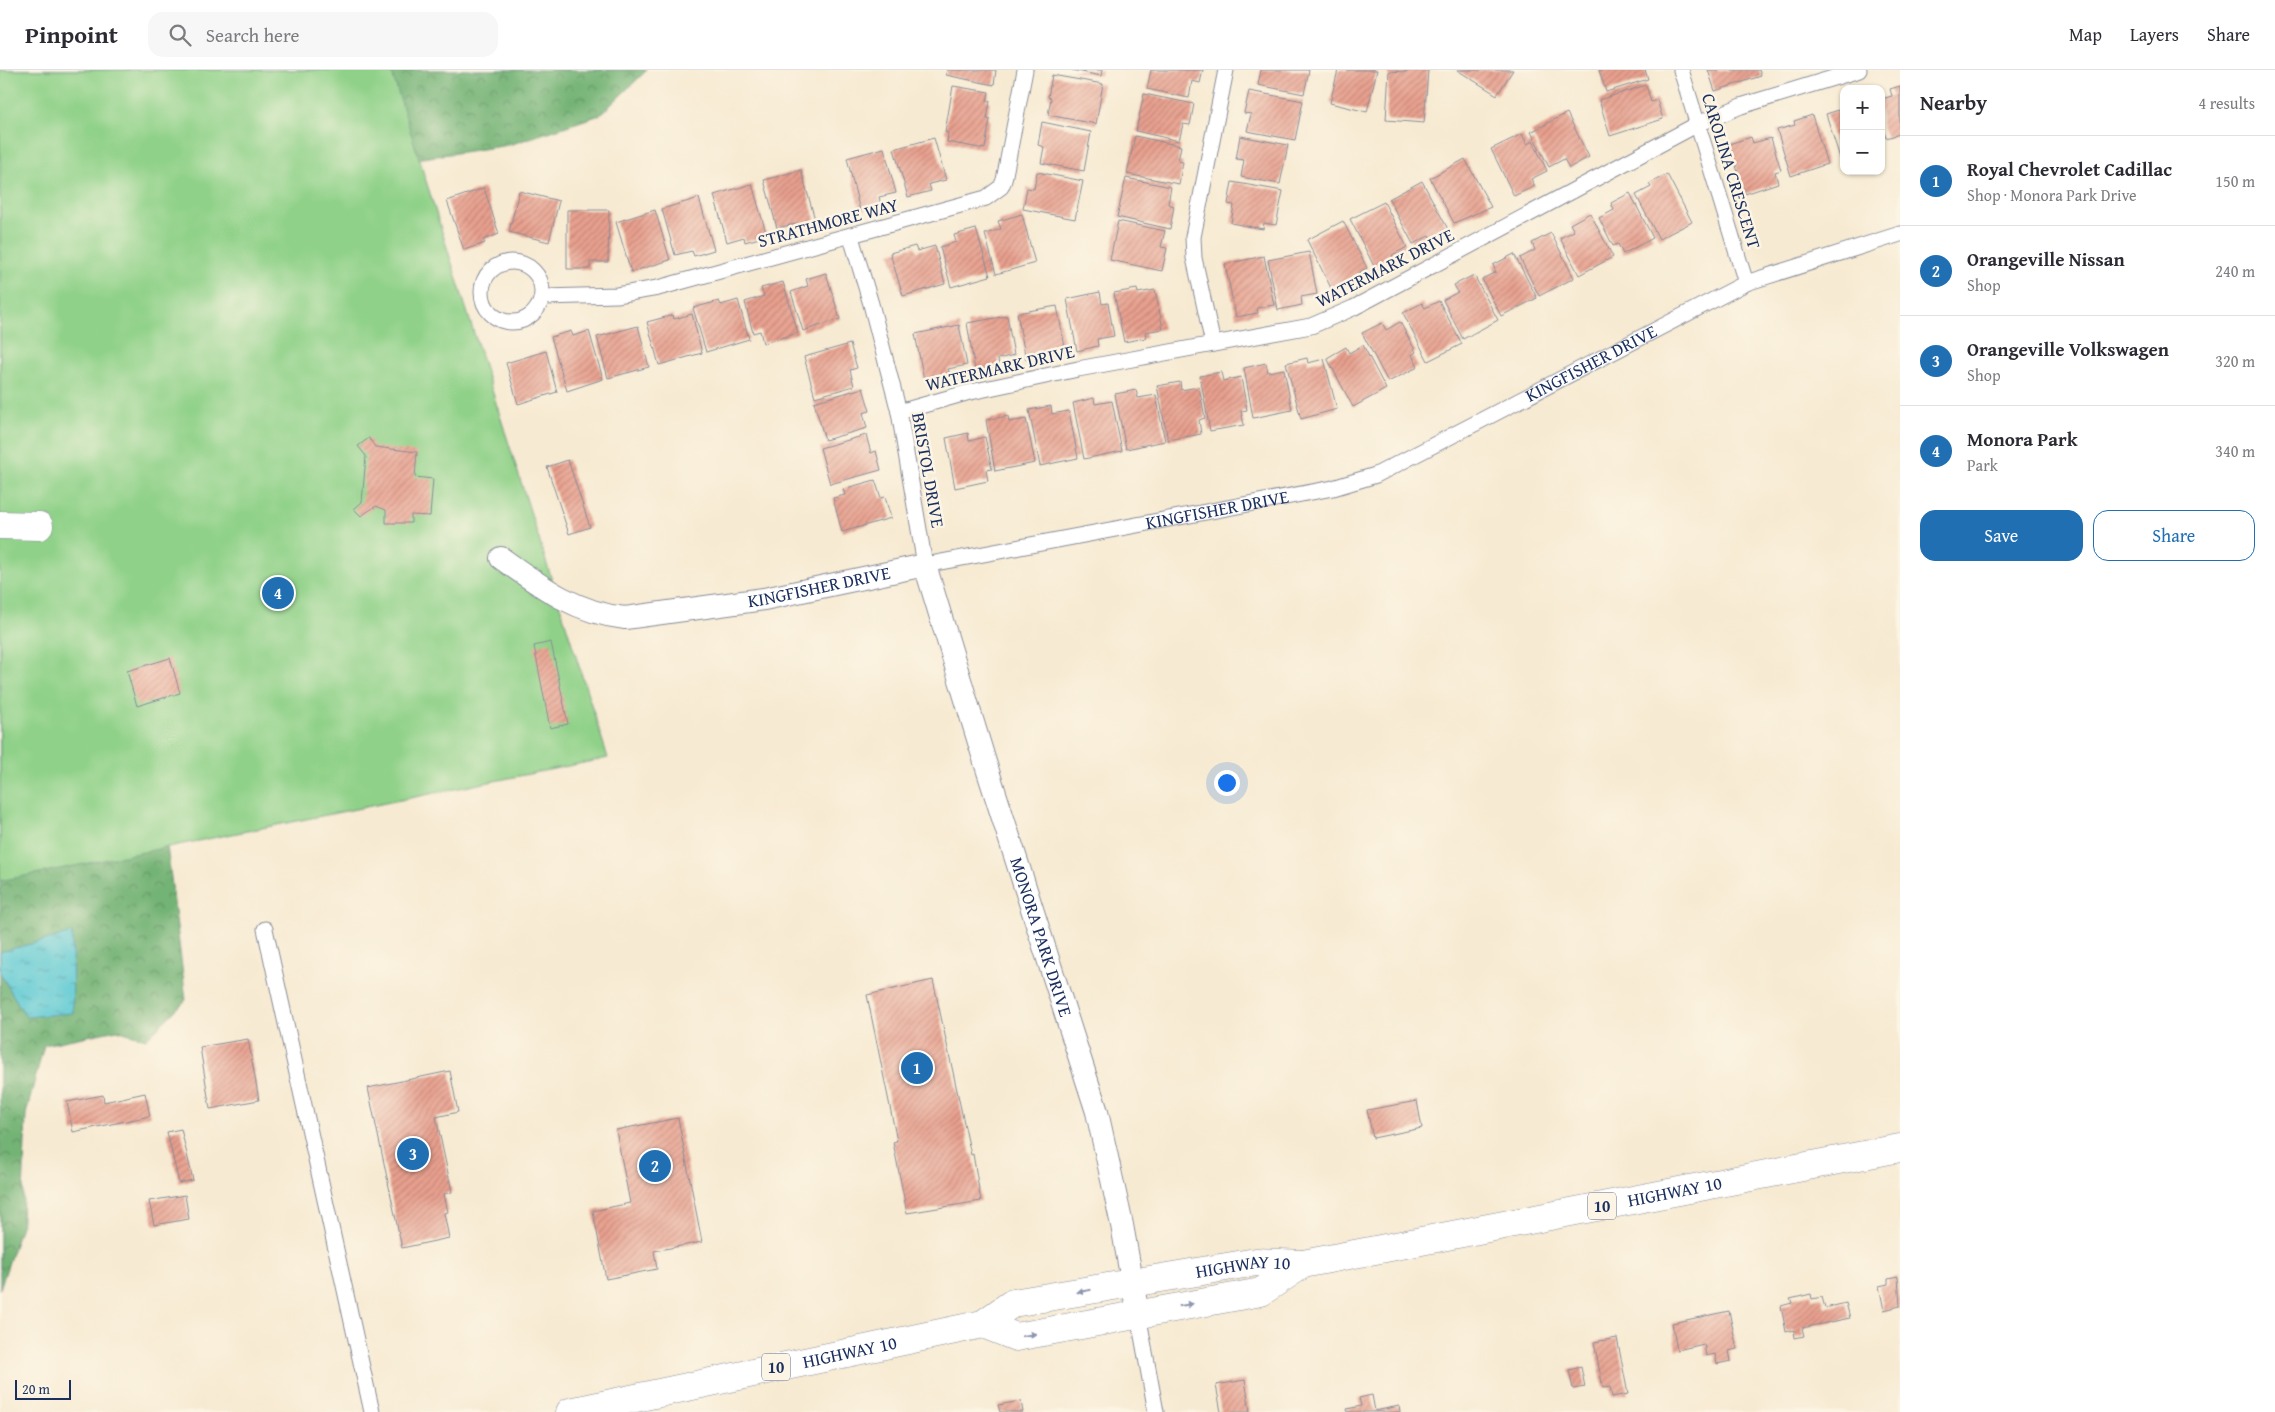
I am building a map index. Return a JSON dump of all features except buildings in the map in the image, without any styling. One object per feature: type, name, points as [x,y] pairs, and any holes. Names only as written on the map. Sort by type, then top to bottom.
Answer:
[{"type":"highway","points":[[0,524],[39,526]]},
{"type":"highway","name":"HIGHWAY 10","points":[[570,1412],[982,1324],[1013,1303],[1256,1262],[1303,1264],[1900,1148]]},
{"type":"highway","name":"HIGHWAY 10","points":[[982,1324],[1016,1337],[1261,1292],[1303,1264]]},
{"type":"street","name":"STRATHMORE WAY","points":[[544,297],[617,295],[658,288],[850,237],[994,194],[1004,180],[1025,70]]},
{"type":"street","points":[[1212,344],[1194,258],[1192,237],[1226,70]]},
{"type":"street","name":"CAROLINA CRESCENT","points":[[1681,70],[1746,283]]},
{"type":"street","name":"WATERMARK DRIVE","points":[[899,412],[966,393],[1311,326],[1353,308],[1698,124],[1741,106],[1859,70]]},
{"type":"street","name":"KINGFISHER DRIVE","points":[[501,558],[554,594],[585,610],[606,616],[625,618],[764,598],[925,565],[1333,488],[1376,474],[1746,283],[1900,234]]},
{"type":"street","name":"BRISTOL DRIVE","points":[[850,237],[871,304],[899,412],[925,565]]},
{"type":"street","points":[[506,262],[516,262],[527,265],[535,271],[541,282],[544,297],[531,316],[518,322],[507,322],[497,319],[489,312],[483,302],[482,286],[486,276],[493,268],[506,262]]},
{"type":"street","name":"MONORA PARK DRIVE","points":[[925,565],[985,762],[1097,1112],[1138,1314]]},
{"type":"street","points":[[265,929],[372,1412]]},
{"type":"street","points":[[1138,1314],[1156,1412]]},
{"type":"green space","points":[[0,70],[647,70],[600,115],[509,145],[416,159],[164,821],[186,1000],[146,1039],[117,1030],[44,1045],[26,1114],[22,1223],[0,1289]]},
{"type":"green space","points":[[0,70],[391,70],[608,758],[0,881]]},
{"type":"water","points":[[72,933],[73,1013],[26,1017],[0,973],[0,952]]},
{"type":"place","name":"Monora Park","points":[[278,593]]},
{"type":"place","name":"Royal Chevrolet Cadillac","points":[[917,1068]]},
{"type":"place","name":"Orangeville Volkswagen","points":[[413,1154]]},
{"type":"place","name":"Orangeville Nissan","points":[[655,1166]]}]
